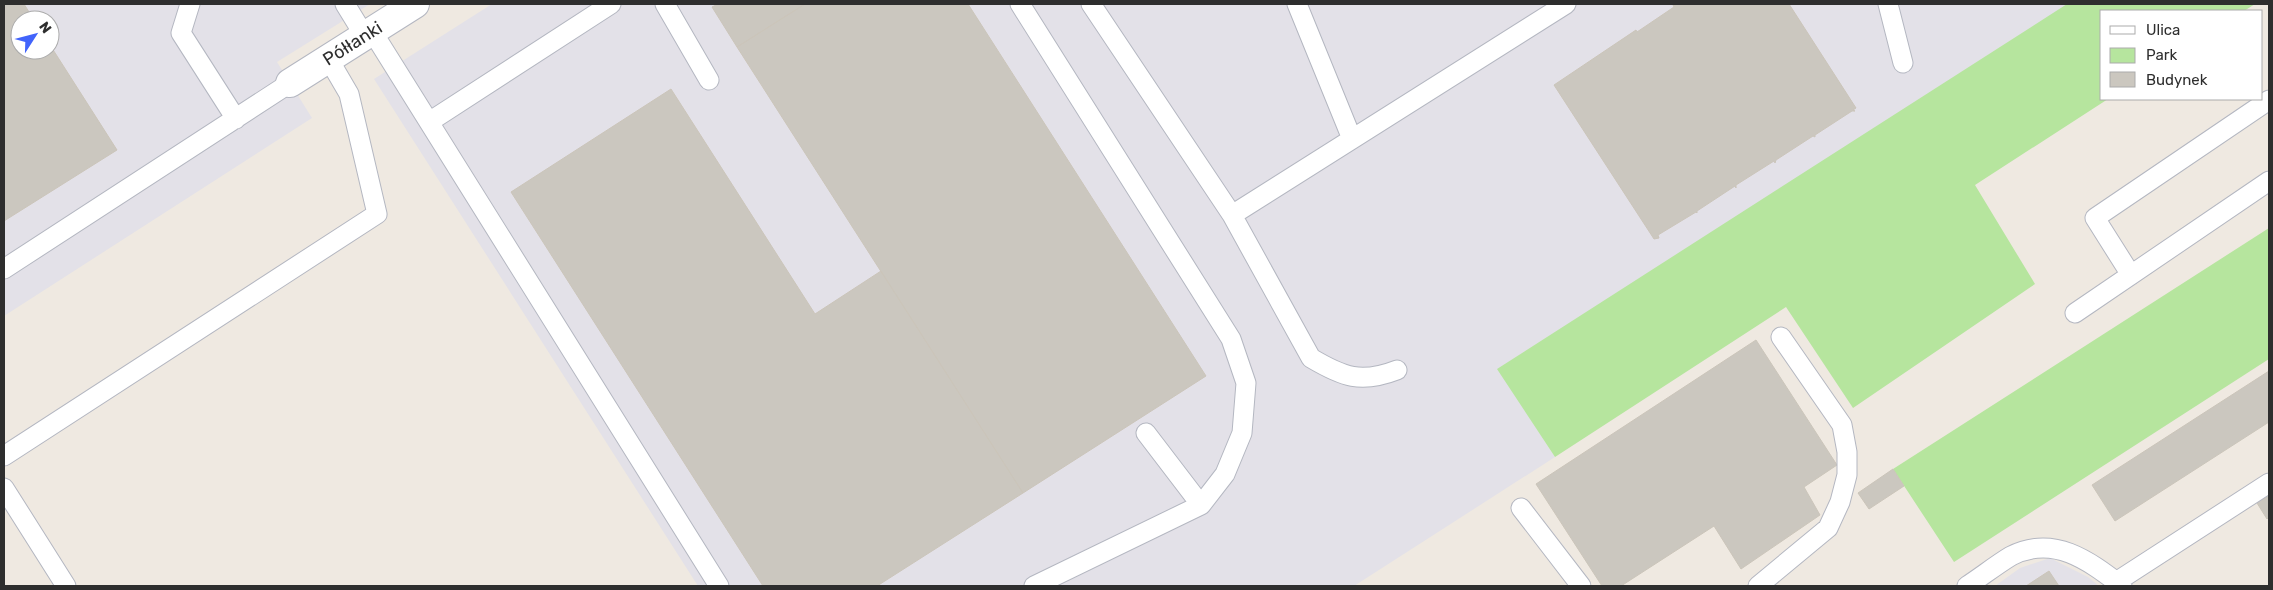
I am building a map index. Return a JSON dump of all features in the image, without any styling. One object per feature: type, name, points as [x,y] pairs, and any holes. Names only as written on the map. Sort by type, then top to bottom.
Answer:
[{"type":"street","name":"Półłanki","points":[[290,83],[414,4]]},
{"type":"lane","points":[[190,4],[181,33],[236,118]]},
{"type":"lane","points":[[345,4],[368,33],[429,122],[720,586]]},
{"type":"lane","points":[[429,122],[611,4]]},
{"type":"lane","points":[[665,4],[709,80]]},
{"type":"lane","points":[[1020,4],[1231,339],[1246,383],[1242,432],[1224,474],[1201,505],[1034,586]]},
{"type":"lane","points":[[1091,4],[1232,215],[1311,358],[1333,371],[1354,377],[1378,378],[1397,370]]},
{"type":"lane","points":[[1297,4],[1352,139]]},
{"type":"lane","points":[[1232,215],[1566,4]]},
{"type":"lane","points":[[1888,4],[1903,63]]},
{"type":"lane","points":[[4,456],[377,214],[349,94],[328,58]]},
{"type":"lane","points":[[4,268],[290,83]]},
{"type":"lane","points":[[2131,275],[2095,218],[2269,100]]},
{"type":"lane","points":[[2075,313],[2269,181]]},
{"type":"lane","points":[[1758,586],[1828,528],[1840,502],[1848,475],[1847,452],[1842,425],[1781,337]]},
{"type":"lane","points":[[1146,433],[1201,505]]},
{"type":"lane","points":[[1966,586],[2012,556],[2040,547],[2075,554],[2119,584],[2269,483]]},
{"type":"lane","points":[[4,488],[66,586]]},
{"type":"lane","points":[[1521,508],[1581,586]]},
{"type":"shaded area","points":[[4,4],[370,4],[277,62],[312,118],[4,316]]},
{"type":"shaded area","points":[[492,4],[2068,4],[1498,369],[1555,457],[1354,586],[698,586],[374,79]]},
{"type":"shaded area","points":[[2050,558],[2088,577],[2099,586],[1995,586],[2020,568]]},
{"type":"green space","points":[[2067,4],[2255,4],[2246,10],[2100,10],[2100,100],[2106,100],[1975,185],[2035,284],[1853,408],[1786,307],[1555,457],[1497,369]]},
{"type":"green space","points":[[2269,228],[2269,359],[1954,562],[1893,469]]},
{"type":"building","points":[[4,4],[24,4],[28,10],[10,10],[10,60],[60,60],[117,150],[4,221]]},
{"type":"building","points":[[718,4],[805,4],[737,47],[712,7]]},
{"type":"building","points":[[805,4],[968,4],[1206,376],[1023,493],[737,47]]},
{"type":"building","points":[[1789,4],[1856,108],[1853,110],[1855,111],[1852,111],[1815,135],[1815,137],[1813,136],[1776,160],[1775,163],[1774,161],[1736,185],[1736,188],[1735,186],[1697,211],[1697,213],[1658,235],[1659,238],[1654,239],[1554,85],[1636,30],[1637,32],[1674,7],[1673,5]]},
{"type":"building","points":[[671,89],[815,314],[881,271],[1023,493],[877,586],[763,586],[511,192]]},
{"type":"building","points":[[1756,340],[1837,465],[1804,487],[1820,515],[1741,569],[1714,526],[1621,586],[1602,586],[1536,484]]},
{"type":"building","points":[[2269,371],[2269,422],[2115,521],[2092,485]]},
{"type":"building","points":[[1893,469],[1904,486],[1869,509],[1858,493]]},
{"type":"building","points":[[2269,496],[2269,517],[2267,519],[2257,503]]},
{"type":"building","points":[[2049,571],[2059,586],[2026,586]]}]
